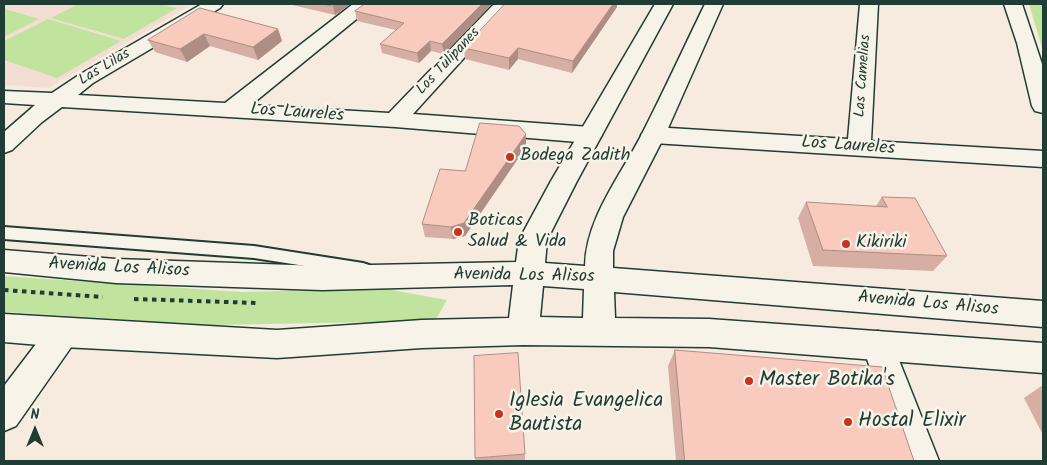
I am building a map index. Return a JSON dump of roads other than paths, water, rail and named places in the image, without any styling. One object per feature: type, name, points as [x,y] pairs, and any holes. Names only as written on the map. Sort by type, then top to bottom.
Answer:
[{"type":"main road","name":"Las Lilas","points":[[4,145],[54,100],[86,79],[214,4]]},
{"type":"main road","points":[[230,110],[364,4]]},
{"type":"main road","name":"Los Tulipanes","points":[[395,120],[504,4]]},
{"type":"main road","points":[[523,331],[533,240],[664,4]]},
{"type":"main road","points":[[598,332],[599,251],[610,217],[653,134],[714,4]]},
{"type":"main road","name":"Las Camelias","points":[[858,148],[869,4]]},
{"type":"main road","points":[[1013,4],[1027,43],[1043,106]]},
{"type":"main road","name":"Los Laureles","points":[[4,97],[395,120],[590,135]]},
{"type":"main road","name":"Los Laureles","points":[[653,134],[1043,159]]},
{"type":"main road","name":"Avenida Los Alisos","points":[[4,261],[146,272],[322,278],[529,273],[1043,314]]},
{"type":"main road","points":[[4,328],[63,333],[277,344],[422,334],[523,331],[709,333],[878,344],[1043,358]]},
{"type":"main road","points":[[4,414],[63,333]]},
{"type":"main road","points":[[878,344],[921,461]]},
{"type":"lane","points":[[4,233],[254,252],[414,276]]},
{"type":"place","name":"Bodega Zadith","points":[[510,157]]},
{"type":"place","name":"Boticas Salud & Vida","points":[[458,232]]},
{"type":"place","name":"Kikiriki","points":[[846,244]]},
{"type":"place","name":"Master Botika's","points":[[749,381]]},
{"type":"place","name":"Iglesia Evangelica Bautista","points":[[499,414]]},
{"type":"place","name":"Hostal Elixir","points":[[848,422]]}]
